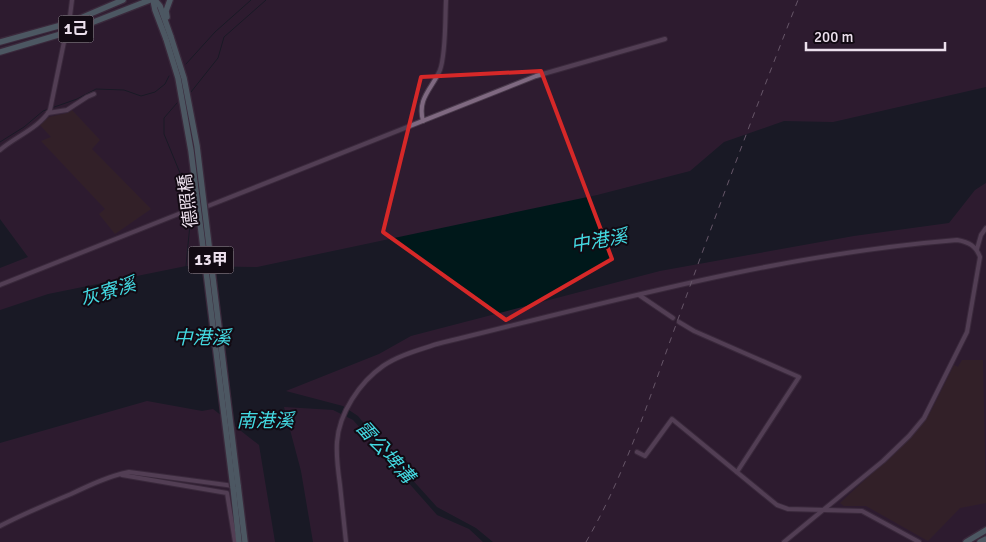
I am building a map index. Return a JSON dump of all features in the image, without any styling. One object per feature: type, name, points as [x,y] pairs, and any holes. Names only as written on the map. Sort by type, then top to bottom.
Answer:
[{"type":"main road","name":"1己","points":[[0,42],[69,23],[123,0]]},
{"type":"main road","name":"1己","points":[[0,52],[68,32],[150,0]]},
{"type":"main road","name":"13甲","points":[[154,0],[154,10],[169,38]]},
{"type":"main road","points":[[169,38],[166,11],[170,0]]},
{"type":"main road","name":"德照橋","points":[[169,38],[191,151],[235,486],[240,542]]},
{"type":"main road","name":"德照橋","points":[[235,486],[245,542]]},
{"type":"main road","points":[[966,542],[986,530]]},
{"type":"main road","points":[[980,542],[986,539]]},
{"type":"street","points":[[0,150],[28,131],[50,110],[68,32],[72,0]]},
{"type":"street","points":[[423,120],[421,113],[423,98],[440,70],[446,0]]},
{"type":"street","points":[[0,285],[191,209],[208,206],[551,71],[665,39]]},
{"type":"street","points":[[50,110],[67,110],[94,94]]},
{"type":"street","points":[[784,542],[882,460],[909,436],[924,418],[967,332],[980,263],[977,249],[981,234],[986,228]]},
{"type":"street","points":[[346,542],[337,443],[339,429],[349,404],[368,378],[384,365],[415,351],[709,277],[856,250],[957,240],[968,242],[977,249]]},
{"type":"street","points":[[639,295],[673,318]]},
{"type":"street","points":[[679,322],[694,331],[799,378],[737,472]]},
{"type":"street","points":[[637,452],[645,456],[672,419],[777,505],[788,509],[862,512],[919,542]]},
{"type":"street","points":[[0,526],[23,514],[117,475],[235,486]]},
{"type":"street","points":[[130,475],[227,493],[235,542]]},
{"type":"highlighted area","points":[[541,71],[612,259],[506,320],[383,232],[421,77]]},
{"type":"shaded area","points":[[72,110],[100,140],[92,149],[151,209],[115,234],[99,214],[105,209],[41,141],[51,137],[40,125],[49,117]]},
{"type":"shaded area","points":[[962,360],[983,360],[986,503],[960,508],[928,541],[866,506],[844,506],[840,503],[913,435],[931,411],[954,365],[958,367]]},
{"type":"water","name":"中港溪","points":[[986,87],[986,183],[975,190],[949,223],[854,236],[660,271],[411,336],[379,354],[286,391],[343,406],[358,416],[437,507],[476,528],[493,542],[483,542],[469,529],[437,515],[353,420],[333,410],[284,407],[301,471],[313,542],[275,542],[259,445],[213,409],[202,411],[147,401],[0,443],[0,310],[48,294],[186,266],[257,267],[597,195],[690,171],[724,142],[784,121],[833,122]]},
{"type":"water","points":[[0,219],[28,257],[0,268]]},
{"type":"waterway","points":[[186,64],[215,32],[251,0]]},
{"type":"waterway","name":"灰寮溪","points":[[191,92],[218,58],[224,37],[266,0]]},
{"type":"waterway","points":[[0,142],[24,127],[43,111],[77,99],[96,89],[124,90],[141,96],[155,92],[165,84],[169,76]]},
{"type":"waterway","name":"灰寮溪","points":[[177,103],[164,118],[164,134],[180,173],[188,207]]},
{"type":"waterway","name":"灰寮溪","points":[[186,266],[190,224]]},
{"type":"railway","points":[[586,542],[613,489],[636,434],[721,201],[798,0]]},
{"type":"water label","name":"南港溪","points":[[265,421]]},
{"type":"water label","name":"雷公埤溝","points":[[385,452]]}]
